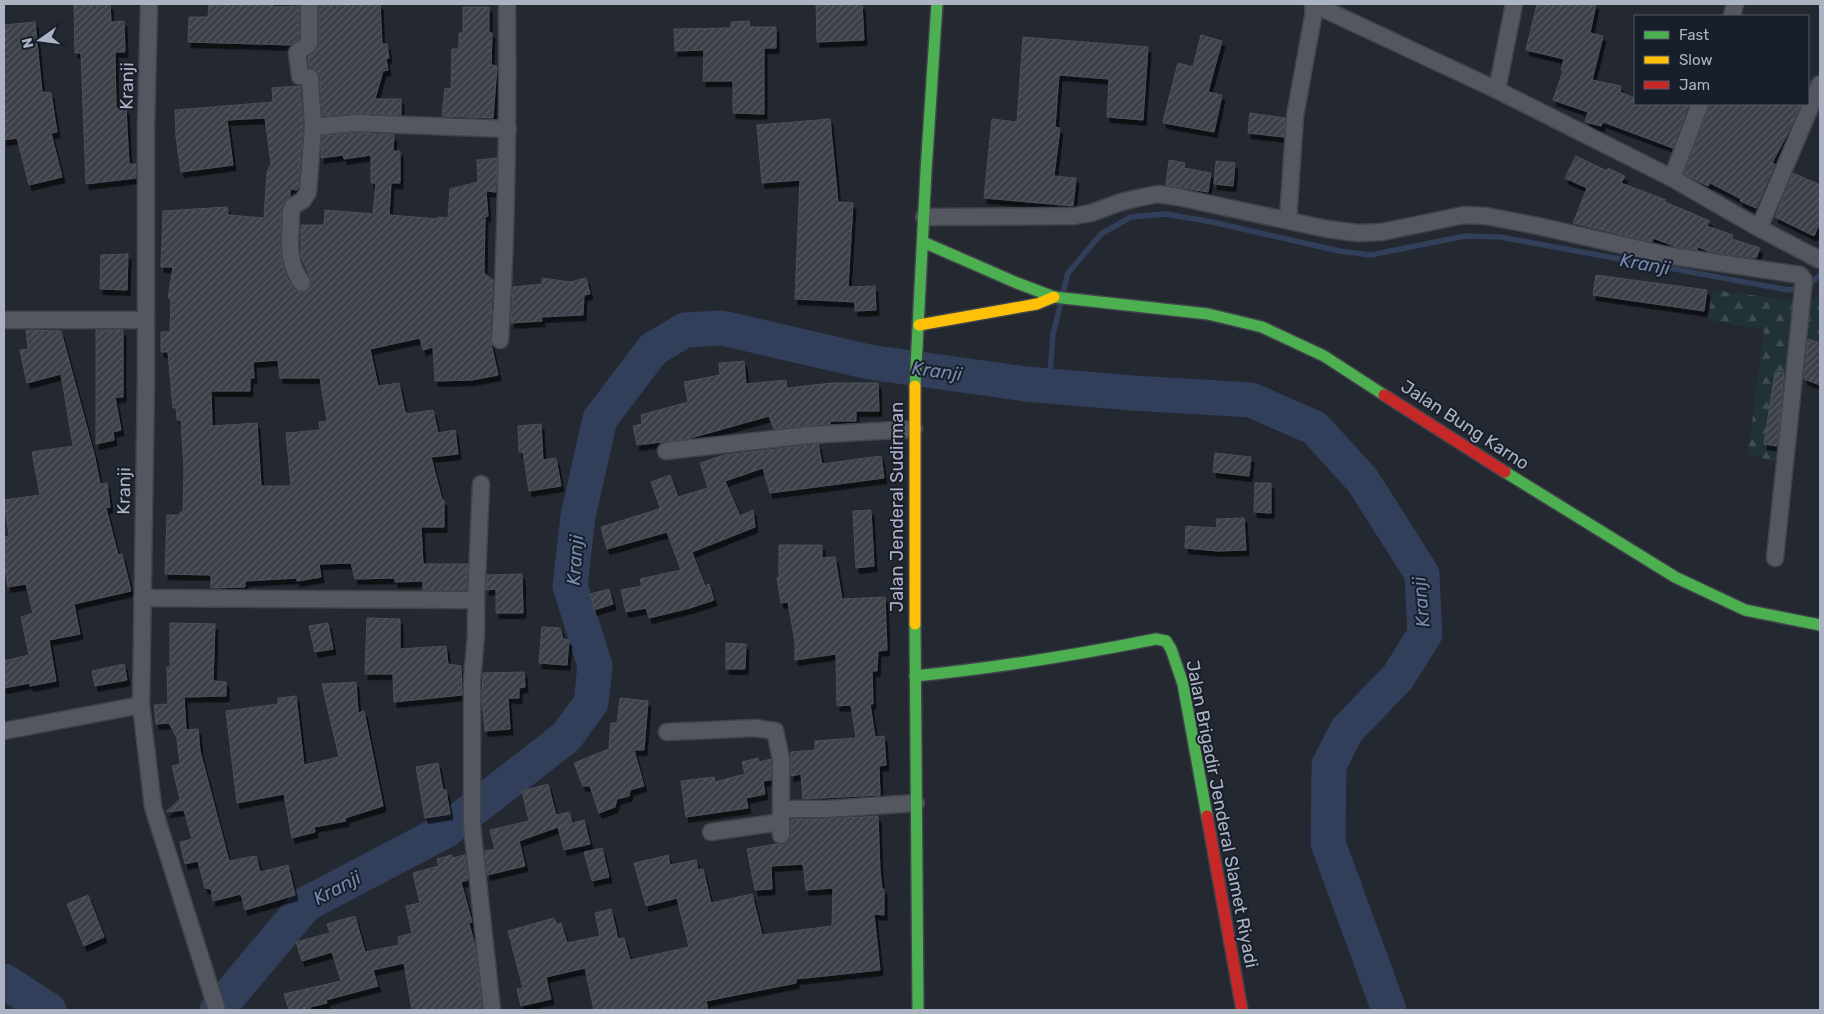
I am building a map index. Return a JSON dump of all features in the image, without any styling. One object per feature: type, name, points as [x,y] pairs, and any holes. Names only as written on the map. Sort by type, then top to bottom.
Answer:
[{"type":"main road","name":"Jalan Jenderal Sudirman","points":[[918,1010],[914,404],[937,4]]},
{"type":"main road","name":"Jalan Bung Karno","points":[[923,242],[1017,283],[1054,296],[1208,314],[1262,327],[1324,356],[1524,485],[1675,576],[1745,610],[1820,625]]},
{"type":"main road","points":[[919,325],[1021,308],[1037,304],[1054,296]]},
{"type":"main road","name":"Jalan Brigadir Jenderal Slamet Riyadi","points":[[915,676],[968,671],[1072,656],[1156,639],[1166,641],[1171,649],[1183,684],[1242,1010]]},
{"type":"street","name":"Kranji","points":[[149,4],[141,705],[153,807],[217,1010]]},
{"type":"street","points":[[302,283],[294,272],[290,256],[291,211],[294,206],[303,200],[308,192],[313,127],[310,78],[300,76],[298,53],[309,43],[309,4]]},
{"type":"street","points":[[500,340],[505,268],[508,130],[507,4]]},
{"type":"street","points":[[1288,220],[1295,116],[1313,17],[1313,4],[1497,90],[1672,178],[1820,262],[1801,283],[1774,558]]},
{"type":"street","points":[[1497,90],[1514,4]]},
{"type":"street","points":[[1758,228],[1820,84]]},
{"type":"street","points":[[1672,178],[1700,105]]},
{"type":"street","points":[[313,127],[356,123],[508,130]]},
{"type":"street","points":[[924,217],[1075,216],[1104,209],[1118,202],[1158,194],[1327,229],[1358,233],[1382,232],[1464,215],[1486,216],[1801,283]]},
{"type":"street","points":[[4,320],[146,317]]},
{"type":"street","points":[[666,450],[809,435],[914,428]]},
{"type":"street","points":[[481,484],[472,680],[471,784],[472,826],[492,1010]]},
{"type":"street","points":[[142,598],[476,600]]},
{"type":"street","points":[[4,731],[141,705]]},
{"type":"street","points":[[667,732],[756,728],[775,732],[781,759],[781,822]]},
{"type":"street","points":[[711,832],[781,822],[827,809],[916,804]]},
{"type":"green space","points":[[1713,290],[1790,300],[1813,299],[1820,293],[1820,385],[1801,378],[1788,465],[1748,454],[1764,330],[1708,320]]},
{"type":"building","points":[[74,4],[110,4],[111,22],[124,21],[125,52],[115,52],[116,108],[126,108],[129,164],[136,164],[136,178],[86,184],[81,53],[75,53]]},
{"type":"building","points":[[209,4],[273,4],[273,7],[299,6],[299,39],[291,45],[188,42],[189,17],[208,17]]},
{"type":"building","points":[[319,4],[380,4],[382,44],[387,44],[389,58],[386,59],[388,70],[383,71],[375,99],[401,99],[401,115],[356,113],[322,116],[320,77],[316,70],[309,68],[308,57],[315,52],[319,43]]},
{"type":"building","points":[[816,4],[862,4],[864,40],[817,42]]},
{"type":"building","points":[[1537,4],[1596,4],[1590,33],[1603,36],[1592,80],[1621,86],[1620,92],[1634,98],[1634,105],[1689,105],[1673,148],[1603,122],[1601,126],[1585,122],[1588,112],[1553,100],[1563,71],[1561,70],[1564,59],[1526,50]]},
{"type":"building","points":[[463,7],[489,7],[489,33],[492,33],[491,65],[497,66],[493,118],[442,116],[445,88],[451,89],[452,49],[459,49],[459,33],[463,33]]},
{"type":"building","points":[[749,21],[750,27],[776,27],[776,48],[764,48],[764,114],[733,113],[733,81],[703,81],[704,50],[675,51],[674,29],[731,28],[731,22]]},
{"type":"building","points":[[35,22],[42,92],[51,93],[57,132],[51,133],[62,177],[29,185],[17,138],[4,140],[4,25]]},
{"type":"building","points":[[1201,35],[1222,41],[1208,92],[1222,95],[1214,132],[1164,123],[1163,121],[1178,63],[1193,67]]},
{"type":"building","points":[[1023,37],[1148,47],[1143,120],[1107,117],[1109,79],[1059,75],[1055,127],[1060,128],[1054,176],[1076,178],[1073,206],[984,198],[992,119],[1017,122]]},
{"type":"building","points":[[300,86],[303,127],[298,189],[290,189],[290,196],[282,207],[280,239],[284,270],[288,280],[298,292],[308,291],[312,283],[301,256],[301,225],[324,225],[325,210],[373,214],[376,183],[371,183],[371,155],[344,159],[343,155],[321,158],[322,136],[356,133],[394,135],[393,151],[400,151],[400,183],[391,183],[389,215],[438,219],[438,217],[448,218],[450,189],[478,182],[477,160],[497,158],[496,192],[486,191],[488,216],[485,217],[484,273],[493,280],[490,339],[498,375],[472,380],[435,381],[433,347],[423,350],[420,338],[370,349],[378,386],[399,383],[407,414],[433,410],[438,433],[455,430],[458,454],[431,457],[442,500],[444,500],[444,527],[421,527],[423,564],[468,564],[466,590],[423,590],[423,581],[395,582],[395,578],[355,579],[351,563],[319,564],[321,577],[297,581],[297,578],[245,581],[245,587],[211,588],[211,575],[165,574],[167,515],[180,515],[180,512],[183,512],[184,469],[181,420],[177,420],[176,408],[173,408],[168,352],[161,352],[161,332],[170,332],[171,298],[168,298],[173,267],[161,267],[163,211],[227,207],[228,215],[264,218],[267,172],[271,164],[265,118],[227,120],[233,165],[181,172],[176,137],[175,110],[273,102],[272,88]],"holes":[[[278,360],[280,378],[320,378],[327,421],[319,422],[320,430],[286,433],[291,486],[261,486],[257,423],[212,426],[211,391],[250,391],[250,378],[254,378],[253,362]]]},
{"type":"building","points":[[1710,105],[1801,105],[1772,163],[1775,164],[1756,208],[1710,183],[1708,186],[1684,174]]},
{"type":"building","points":[[1250,113],[1285,118],[1284,137],[1248,133]]},
{"type":"building","points":[[830,119],[838,202],[853,203],[848,287],[875,286],[876,310],[855,311],[855,302],[795,299],[800,180],[762,183],[757,125]]},
{"type":"building","points":[[1576,156],[1607,171],[1608,168],[1625,176],[1621,183],[1666,200],[1665,202],[1710,221],[1707,226],[1733,235],[1732,239],[1760,248],[1756,258],[1711,252],[1698,247],[1697,250],[1677,247],[1653,238],[1652,242],[1573,223],[1587,188],[1565,178]]},
{"type":"building","points":[[1169,160],[1185,163],[1184,168],[1211,173],[1208,192],[1166,185]]},
{"type":"building","points":[[1216,161],[1235,163],[1233,186],[1214,184]]},
{"type":"building","points":[[1793,173],[1820,185],[1820,223],[1814,236],[1775,217]]},
{"type":"building","points":[[128,254],[127,290],[100,289],[101,255]]},
{"type":"building","points":[[1596,275],[1707,290],[1704,311],[1593,295]]},
{"type":"building","points":[[542,278],[570,282],[586,278],[590,294],[584,295],[583,315],[541,317],[542,321],[511,323],[513,287],[542,284]]},
{"type":"building","points":[[26,330],[61,331],[95,458],[100,484],[107,483],[110,507],[106,508],[118,555],[122,554],[131,591],[74,604],[80,634],[49,640],[56,681],[4,688],[4,661],[29,655],[21,617],[33,613],[26,584],[8,587],[4,563],[4,537],[9,536],[4,500],[40,495],[32,452],[73,446],[61,374],[27,383],[20,350],[28,349]]},
{"type":"building","points":[[96,330],[123,330],[123,397],[115,397],[121,430],[113,432],[114,440],[96,444]]},
{"type":"building","points":[[1808,339],[1820,343],[1820,385],[1804,379]]},
{"type":"building","points":[[744,361],[746,384],[786,380],[787,388],[832,383],[878,383],[879,411],[856,411],[856,421],[830,421],[830,424],[774,429],[769,416],[687,439],[637,445],[633,426],[642,424],[641,415],[688,402],[684,382],[720,375],[719,363]]},
{"type":"building","points":[[1775,372],[1784,373],[1777,446],[1764,444]]},
{"type":"building","points":[[541,424],[543,460],[556,458],[561,486],[529,491],[523,452],[519,452],[518,426]]},
{"type":"building","points":[[818,444],[822,464],[881,456],[884,478],[770,493],[763,468],[725,481],[740,516],[753,510],[755,527],[692,552],[705,586],[709,584],[714,600],[649,618],[646,608],[626,612],[621,590],[642,586],[640,579],[681,570],[667,532],[607,549],[601,527],[659,509],[660,507],[651,482],[670,475],[678,497],[708,488],[700,463],[724,455]]},
{"type":"building","points":[[1215,453],[1251,457],[1249,476],[1213,472]]},
{"type":"building","points":[[1255,483],[1271,483],[1271,513],[1254,512]]},
{"type":"building","points":[[871,510],[874,566],[856,568],[853,511]]},
{"type":"building","points":[[1244,518],[1246,550],[1218,551],[1185,548],[1186,526],[1217,528],[1216,519]]},
{"type":"building","points":[[779,545],[822,545],[822,558],[835,557],[842,599],[885,597],[887,650],[878,651],[877,671],[872,671],[873,704],[870,704],[875,737],[884,736],[886,765],[879,766],[880,795],[803,799],[801,774],[791,776],[791,752],[815,750],[815,741],[856,738],[851,705],[837,706],[836,654],[795,660],[795,642],[788,602],[781,603],[777,578],[779,578]]},
{"type":"building","points":[[522,574],[523,613],[496,613],[496,589],[486,590],[487,575]]},
{"type":"building","points":[[609,589],[613,604],[594,610],[590,594]]},
{"type":"building","points":[[367,618],[400,619],[400,649],[446,646],[448,664],[461,666],[462,695],[394,702],[393,674],[365,674]]},
{"type":"building","points":[[170,623],[215,624],[213,681],[226,682],[226,696],[184,697],[186,730],[198,729],[200,751],[229,861],[256,856],[260,872],[288,865],[295,895],[245,910],[241,894],[213,901],[211,889],[205,888],[198,861],[185,864],[180,842],[192,839],[184,810],[166,812],[180,799],[172,766],[180,764],[177,738],[169,723],[156,724],[154,705],[168,704],[167,667],[170,667]]},
{"type":"building","points":[[328,623],[333,649],[315,652],[309,626]]},
{"type":"building","points":[[542,627],[560,628],[563,639],[569,640],[567,665],[539,663]]},
{"type":"building","points":[[726,643],[746,644],[745,669],[726,669]]},
{"type":"building","points":[[124,664],[127,680],[95,686],[92,671]]},
{"type":"building","points":[[524,672],[525,687],[519,688],[519,698],[508,698],[510,729],[485,731],[482,699],[483,673]]},
{"type":"building","points":[[356,682],[358,713],[364,711],[383,806],[345,818],[346,821],[314,827],[315,832],[292,838],[284,794],[237,803],[226,711],[278,704],[278,698],[296,696],[304,765],[339,757],[322,684]]},
{"type":"building","points":[[620,698],[648,701],[644,750],[634,750],[644,786],[630,790],[629,796],[617,799],[615,807],[599,813],[590,786],[583,786],[574,763],[609,749],[611,723],[617,723]]},
{"type":"building","points":[[758,758],[759,762],[771,759],[771,780],[763,781],[765,794],[746,798],[748,808],[686,817],[681,781],[714,777],[715,782],[745,774],[742,762]]},
{"type":"building","points":[[438,763],[443,790],[446,790],[450,814],[425,818],[416,767]]},
{"type":"building","points":[[548,784],[556,815],[569,812],[572,822],[519,841],[525,866],[487,875],[485,851],[495,849],[490,830],[529,821],[522,791]]},
{"type":"building","points":[[878,816],[880,871],[882,889],[884,889],[884,915],[874,914],[880,970],[796,979],[796,983],[706,1001],[708,1010],[594,1010],[585,968],[546,977],[551,999],[521,1006],[517,989],[523,988],[508,931],[554,918],[557,925],[561,923],[567,943],[600,936],[595,913],[611,909],[618,939],[624,938],[630,960],[689,947],[677,898],[646,906],[634,863],[668,855],[670,865],[696,860],[698,870],[703,869],[711,903],[752,894],[762,935],[832,926],[833,888],[806,890],[803,864],[771,866],[772,889],[755,890],[747,849],[776,844],[781,845],[789,842],[791,819]]},
{"type":"building","points":[[584,820],[590,844],[564,850],[558,827]]},
{"type":"building","points":[[602,848],[609,877],[592,881],[584,852]]},
{"type":"building","points":[[452,855],[452,858],[465,855],[468,880],[461,882],[472,922],[469,923],[475,946],[482,1010],[412,1010],[404,963],[373,970],[378,986],[326,1000],[327,1003],[310,1007],[311,1010],[289,1010],[284,994],[341,981],[332,952],[302,961],[296,942],[330,933],[327,924],[355,916],[365,952],[399,945],[398,937],[412,933],[406,906],[420,903],[413,873],[439,866],[437,859]]},
{"type":"building","points":[[88,895],[104,937],[84,946],[67,904]]},
{"type":"waterway","name":"Kranji","points":[[1063,293],[1068,273],[1101,234],[1131,217],[1166,214],[1212,222],[1339,251],[1371,255],[1465,236],[1500,237],[1788,290],[1806,287],[1820,275]]},
{"type":"waterway","name":"Kranji","points":[[1049,386],[1053,334],[1061,302]]},
{"type":"waterway","name":"Kranji","points":[[217,1010],[306,904],[445,831],[566,737],[591,703],[595,666],[570,586],[578,516],[600,419],[653,349],[685,330],[722,328],[869,362],[1026,384],[1251,400],[1315,428],[1363,481],[1422,574],[1425,634],[1398,677],[1347,730],[1329,765],[1328,843],[1389,1010]]},
{"type":"waterway","name":"Kranji","points":[[4,981],[49,1010]]},
{"type":"traffic: fast","points":[[915,386],[937,4]]},
{"type":"traffic: fast","points":[[923,242],[1054,297],[1208,314],[1262,327],[1324,356],[1384,395]]},
{"type":"traffic: fast","points":[[1505,472],[1675,577],[1745,610],[1820,625]]},
{"type":"traffic: fast","points":[[915,624],[918,1010]]},
{"type":"traffic: fast","points":[[915,676],[1036,660],[1156,639],[1166,641],[1171,649],[1183,684],[1207,816]]},
{"type":"traffic: slow","points":[[919,325],[1037,304],[1054,297]]},
{"type":"traffic: slow","points":[[915,386],[915,624]]},
{"type":"traffic: jam","points":[[1384,395],[1505,472]]},
{"type":"traffic: jam","points":[[1207,816],[1242,1010]]}]
